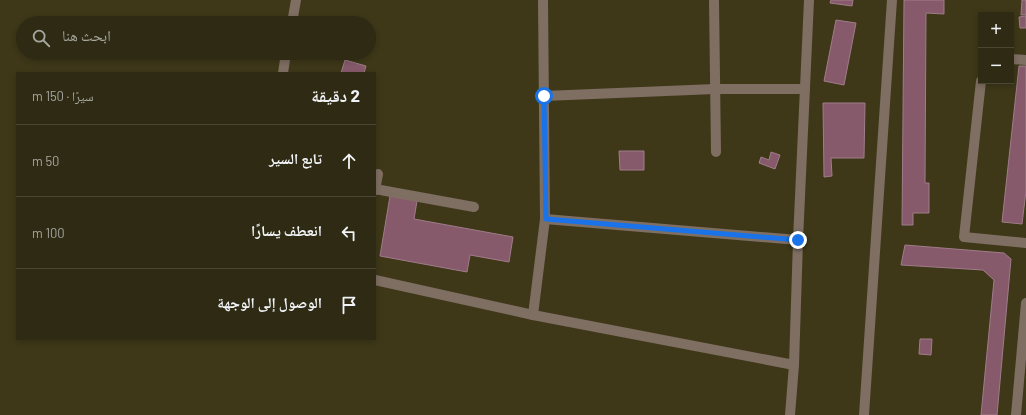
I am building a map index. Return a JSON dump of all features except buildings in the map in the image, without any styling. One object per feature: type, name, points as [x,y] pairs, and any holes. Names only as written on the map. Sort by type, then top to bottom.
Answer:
[{"type":"street","points":[[293,16],[296,0]]},
{"type":"street","points":[[533,315],[546,219],[543,0]]},
{"type":"street","points":[[714,0],[716,152]]},
{"type":"street","points":[[790,415],[794,365],[809,0]]},
{"type":"street","points":[[864,415],[892,0]]},
{"type":"street","points":[[1014,59],[1026,60]]},
{"type":"street","points":[[283,72],[285,60]]},
{"type":"street","points":[[981,84],[964,237],[1026,243]]},
{"type":"street","points":[[544,96],[715,89],[805,89]]},
{"type":"street","points":[[376,184],[378,174]]},
{"type":"street","points":[[376,189],[474,207]]},
{"type":"street","points":[[546,219],[798,240]]},
{"type":"street","points":[[376,280],[533,315],[794,365]]},
{"type":"street","points":[[1016,415],[1026,303]]},
{"type":"route","points":[[544,96],[546,219],[798,240]]}]
